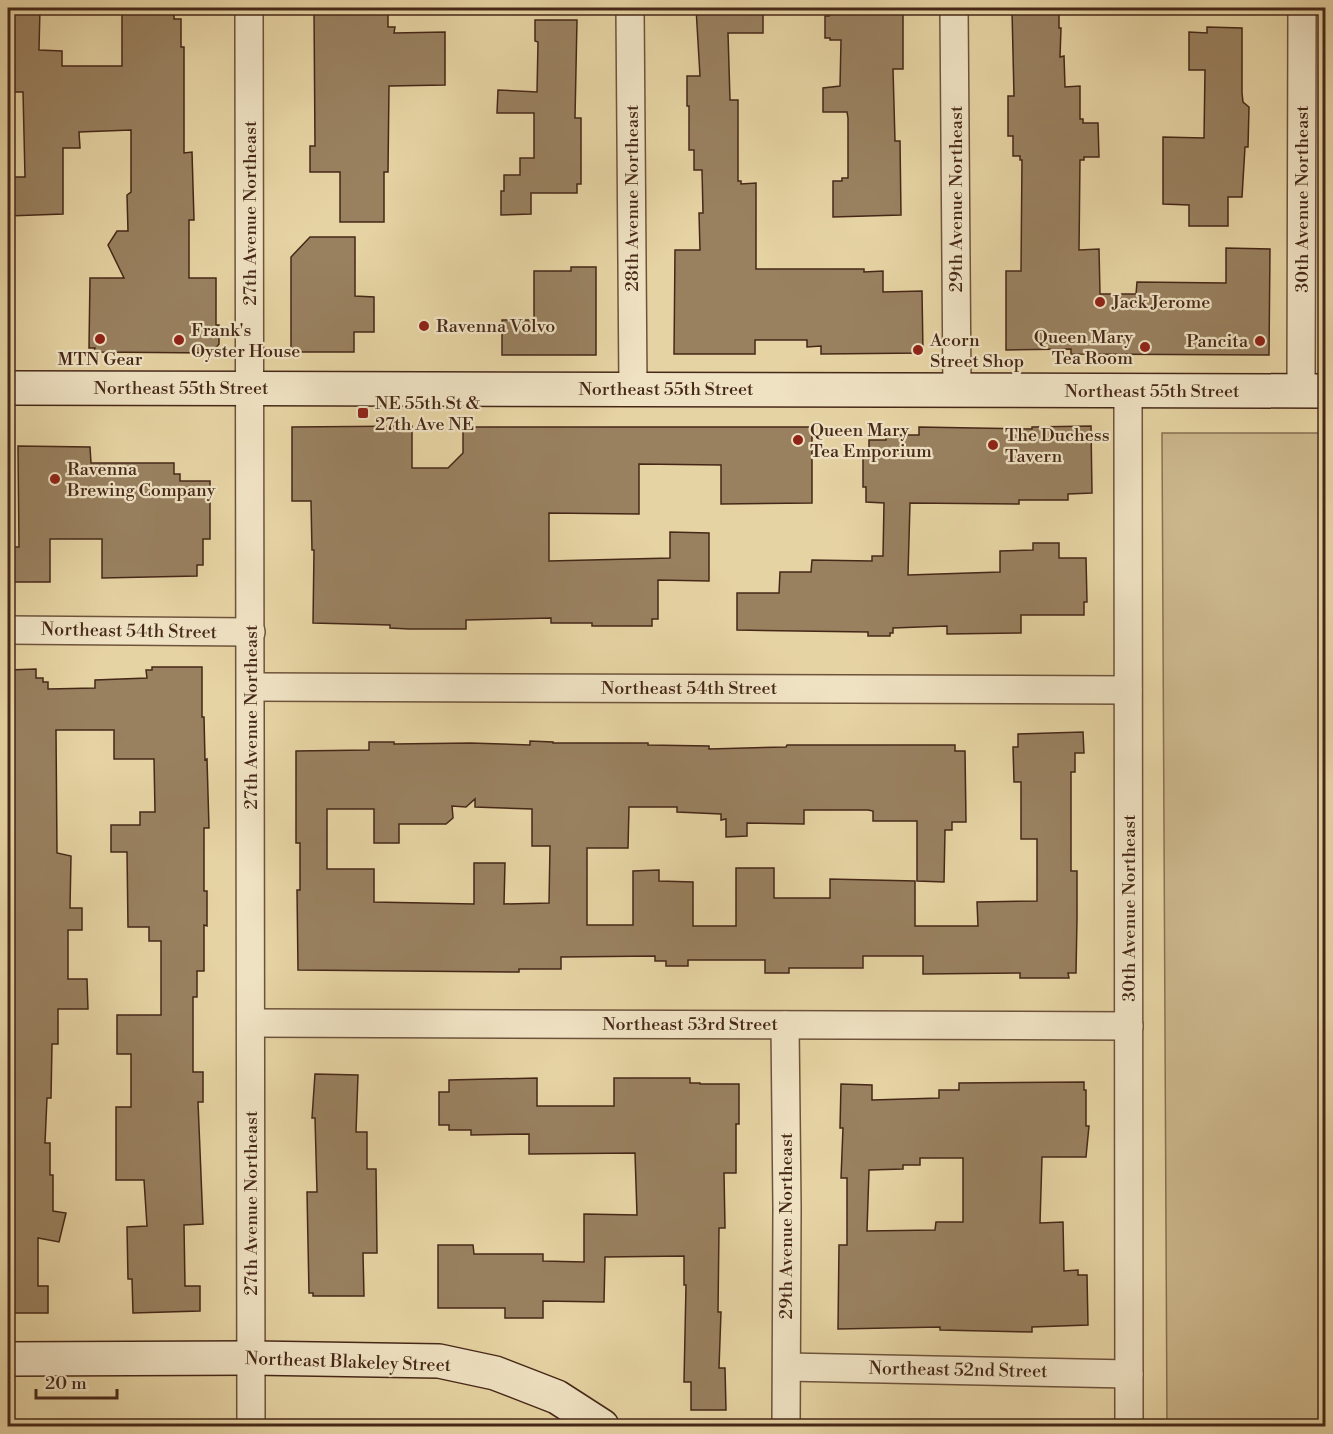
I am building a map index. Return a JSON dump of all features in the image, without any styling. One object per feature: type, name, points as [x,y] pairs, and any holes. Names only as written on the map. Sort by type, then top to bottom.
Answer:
[{"type":"main road","name":"Northeast 55th Street","points":[[8,388],[1313,391]]},
{"type":"main road","name":"Northeast Blakeley Street","points":[[8,1359],[251,1358],[439,1361],[495,1373],[536,1389],[557,1398],[602,1426]]},
{"type":"street","name":"27th Avenue Northeast","points":[[249,8],[251,1426]]},
{"type":"street","name":"28th Avenue Northeast","points":[[630,8],[633,389]]},
{"type":"street","name":"29th Avenue Northeast","points":[[954,8],[957,390]]},
{"type":"street","name":"30th Avenue Northeast","points":[[1302,8],[1313,391]]},
{"type":"street","name":"30th Avenue Northeast","points":[[1128,390],[1129,1426]]},
{"type":"street","name":"Northeast 54th Street","points":[[8,630],[251,632]]},
{"type":"street","name":"Northeast 54th Street","points":[[251,687],[1128,690]]},
{"type":"street","name":"Northeast 53rd Street","points":[[251,1023],[1129,1026]]},
{"type":"street","name":"29th Avenue Northeast","points":[[785,1025],[788,1208],[786,1426]]},
{"type":"street","name":"Northeast 52nd Street","points":[[786,1367],[1129,1374]]},
{"type":"shaded area","points":[[1162,433],[1325,433],[1325,1426],[1167,1426]]},
{"type":"building","points":[[8,8],[40,8],[39,50],[62,51],[62,66],[122,66],[122,8],[174,8],[174,19],[181,19],[181,47],[184,47],[184,153],[192,152],[194,220],[189,220],[189,278],[216,278],[216,325],[219,325],[219,344],[212,353],[94,352],[95,348],[89,348],[90,278],[124,278],[108,245],[117,231],[128,231],[127,195],[131,192],[131,130],[79,132],[80,148],[63,148],[63,214],[8,216],[8,177],[25,177],[23,92],[8,92]]},
{"type":"building","points":[[314,8],[388,8],[388,27],[395,27],[394,33],[445,32],[445,85],[389,86],[388,172],[384,172],[384,222],[340,222],[340,172],[310,172],[310,146],[315,146]]},
{"type":"building","points":[[696,8],[763,8],[763,33],[728,33],[730,100],[738,100],[738,181],[741,181],[741,184],[756,183],[756,269],[883,271],[883,292],[922,291],[923,353],[821,354],[821,346],[807,347],[807,340],[755,340],[755,354],[674,354],[675,250],[700,250],[699,213],[703,213],[702,170],[694,170],[694,150],[689,150],[689,106],[687,106],[687,76],[700,76]]},
{"type":"building","points":[[829,8],[903,8],[903,69],[893,69],[895,141],[900,141],[901,215],[833,217],[833,181],[848,178],[848,118],[847,112],[823,112],[823,88],[840,86],[841,40],[825,38],[825,16],[829,16]]},
{"type":"building","points":[[1016,8],[1059,8],[1060,57],[1064,56],[1065,87],[1080,86],[1080,119],[1083,119],[1083,123],[1098,123],[1099,157],[1084,157],[1084,160],[1080,160],[1079,250],[1099,249],[1100,294],[1136,294],[1137,282],[1226,283],[1226,248],[1270,249],[1269,355],[1071,354],[1071,349],[1006,350],[1006,271],[1021,271],[1022,160],[1020,156],[1013,156],[1013,136],[1008,136],[1008,96],[1014,96],[1012,10]]},
{"type":"building","points":[[535,20],[577,20],[575,118],[581,118],[581,184],[577,184],[577,193],[531,193],[531,214],[501,215],[504,175],[520,175],[520,158],[534,158],[534,113],[497,113],[498,90],[537,92],[538,42],[535,41]]},
{"type":"building","points":[[1207,27],[1242,28],[1242,93],[1243,102],[1249,107],[1248,147],[1245,147],[1242,197],[1228,197],[1228,226],[1189,226],[1189,205],[1163,204],[1163,137],[1204,138],[1205,70],[1189,70],[1189,32],[1207,33]]},
{"type":"building","points":[[310,237],[355,237],[355,296],[374,297],[374,332],[354,332],[354,352],[291,352],[291,257]]},
{"type":"building","points":[[571,267],[596,267],[596,355],[502,355],[502,320],[534,320],[534,271],[571,271]]},
{"type":"building","points":[[412,426],[412,468],[448,468],[463,453],[463,427],[812,427],[812,503],[721,504],[721,465],[639,464],[639,514],[549,513],[549,561],[670,558],[670,532],[709,533],[709,581],[658,580],[658,619],[652,619],[652,626],[551,623],[551,618],[466,620],[466,629],[409,629],[390,628],[390,625],[313,623],[314,550],[312,550],[311,501],[292,501],[292,427]]},
{"type":"building","points":[[1091,426],[1092,493],[1068,494],[1068,500],[1019,500],[1019,504],[910,503],[908,575],[1000,572],[1000,551],[1033,550],[1033,543],[1059,543],[1059,558],[1086,558],[1087,602],[1084,602],[1084,615],[1021,615],[1021,633],[947,634],[947,626],[893,628],[890,636],[868,636],[868,632],[737,630],[737,593],[779,593],[780,572],[811,572],[812,560],[872,561],[872,556],[883,556],[884,503],[866,502],[866,487],[863,487],[863,458],[869,458],[869,440],[886,440],[886,435],[919,435],[919,427],[1032,429],[1032,427]]},
{"type":"building","points":[[18,446],[90,447],[91,463],[174,463],[174,474],[180,474],[180,481],[210,481],[210,539],[203,539],[203,565],[197,565],[197,576],[102,578],[102,539],[50,539],[50,582],[8,582],[8,547],[19,547]]},
{"type":"building","points":[[152,667],[202,667],[202,717],[204,717],[205,760],[207,759],[209,828],[204,828],[204,891],[207,891],[207,926],[204,925],[204,971],[197,971],[197,997],[193,997],[193,1072],[203,1072],[203,1102],[198,1102],[203,1224],[184,1225],[185,1286],[200,1286],[200,1311],[133,1313],[132,1279],[128,1279],[127,1227],[147,1226],[144,1180],[116,1180],[116,1107],[131,1107],[131,1054],[117,1054],[117,1015],[161,1015],[161,941],[149,941],[149,927],[128,927],[127,852],[111,852],[111,825],[140,825],[140,812],[155,812],[154,759],[114,759],[114,730],[56,730],[57,853],[71,856],[70,908],[82,908],[82,930],[68,930],[68,979],[87,979],[88,1009],[58,1009],[58,1044],[52,1044],[51,1098],[47,1098],[45,1143],[50,1143],[53,1211],[66,1213],[59,1242],[38,1238],[38,1286],[48,1286],[48,1313],[11,1313],[8,1309],[8,670],[36,669],[36,678],[43,678],[43,682],[48,682],[48,689],[95,688],[95,680],[147,678],[146,670],[152,670]]},
{"type":"building","points":[[1083,732],[1084,753],[1075,753],[1075,772],[1071,772],[1071,871],[1077,871],[1077,918],[1076,973],[1068,973],[1069,978],[1020,978],[1020,973],[923,974],[923,956],[863,956],[863,968],[789,968],[789,973],[765,973],[765,960],[688,960],[688,966],[666,966],[666,961],[655,961],[655,956],[561,957],[561,969],[519,969],[519,972],[298,970],[297,890],[300,890],[300,843],[296,843],[296,751],[369,750],[369,742],[530,745],[530,741],[648,743],[648,745],[709,746],[709,749],[786,747],[787,745],[955,745],[955,751],[965,751],[966,822],[952,822],[952,830],[945,830],[944,882],[917,881],[917,821],[873,821],[873,811],[868,810],[804,810],[804,824],[747,823],[747,836],[726,837],[726,819],[721,820],[721,814],[677,812],[677,807],[629,807],[628,848],[587,848],[587,925],[633,925],[633,871],[659,870],[659,881],[693,882],[693,926],[736,926],[736,868],[774,868],[774,898],[830,898],[830,879],[915,881],[915,926],[978,926],[977,902],[1037,901],[1037,839],[1021,839],[1021,782],[1014,782],[1013,747],[1018,747],[1018,734]],"holes":[[[475,799],[475,807],[532,809],[532,846],[550,846],[549,903],[504,904],[505,863],[474,863],[474,904],[374,902],[374,869],[327,869],[327,809],[374,809],[374,843],[399,843],[399,824],[446,824],[453,818],[452,806],[466,807]]]},
{"type":"building","points":[[315,1074],[358,1075],[356,1132],[367,1132],[367,1169],[376,1169],[377,1253],[363,1253],[364,1296],[313,1296],[313,1293],[309,1293],[307,1192],[317,1192],[315,1118],[312,1118]]},
{"type":"building","points":[[537,1078],[537,1106],[614,1106],[614,1078],[690,1078],[690,1083],[739,1084],[736,1173],[724,1173],[725,1228],[719,1228],[718,1312],[721,1312],[719,1368],[725,1368],[726,1410],[691,1410],[691,1382],[684,1382],[686,1285],[684,1285],[684,1256],[605,1257],[604,1302],[543,1301],[543,1318],[505,1318],[505,1308],[438,1308],[438,1245],[473,1245],[474,1254],[543,1254],[543,1261],[584,1262],[584,1214],[637,1215],[635,1153],[529,1154],[529,1134],[471,1135],[471,1130],[449,1130],[449,1125],[439,1125],[439,1092],[449,1092],[449,1080]]},
{"type":"building","points":[[1084,1082],[1086,1126],[1089,1126],[1086,1157],[1042,1157],[1040,1223],[1063,1222],[1064,1271],[1078,1270],[1078,1275],[1087,1275],[1088,1325],[1032,1327],[1032,1332],[940,1330],[940,1327],[838,1329],[839,1245],[847,1245],[847,1178],[841,1178],[843,1128],[840,1128],[841,1084],[872,1085],[872,1100],[939,1098],[939,1090],[959,1090],[959,1083]],"holes":[[[920,1158],[963,1158],[963,1222],[936,1222],[935,1230],[867,1231],[869,1170],[903,1169],[903,1165],[920,1165]]]},
{"type":"place","name":"Jack Jerome","points":[[1100,302]]},
{"type":"place","name":"Ravenna Volvo","points":[[424,326]]},
{"type":"place","name":"MTN Gear","points":[[100,339]]},
{"type":"place","name":"Frank's Oyster House","points":[[179,340]]},
{"type":"place","name":"Pancita","points":[[1260,341]]},
{"type":"place","name":"Queen Mary Tea Room","points":[[1145,347]]},
{"type":"place","name":"Acorn Street Shop","points":[[918,350]]},
{"type":"place","name":"NE 55th St & 27th Ave NE","points":[[363,413]]},
{"type":"place","name":"Queen Mary Tea Emporium","points":[[798,440]]},
{"type":"place","name":"The Duchess Tavern","points":[[993,445]]},
{"type":"place","name":"Ravenna Brewing Company","points":[[55,479]]}]
